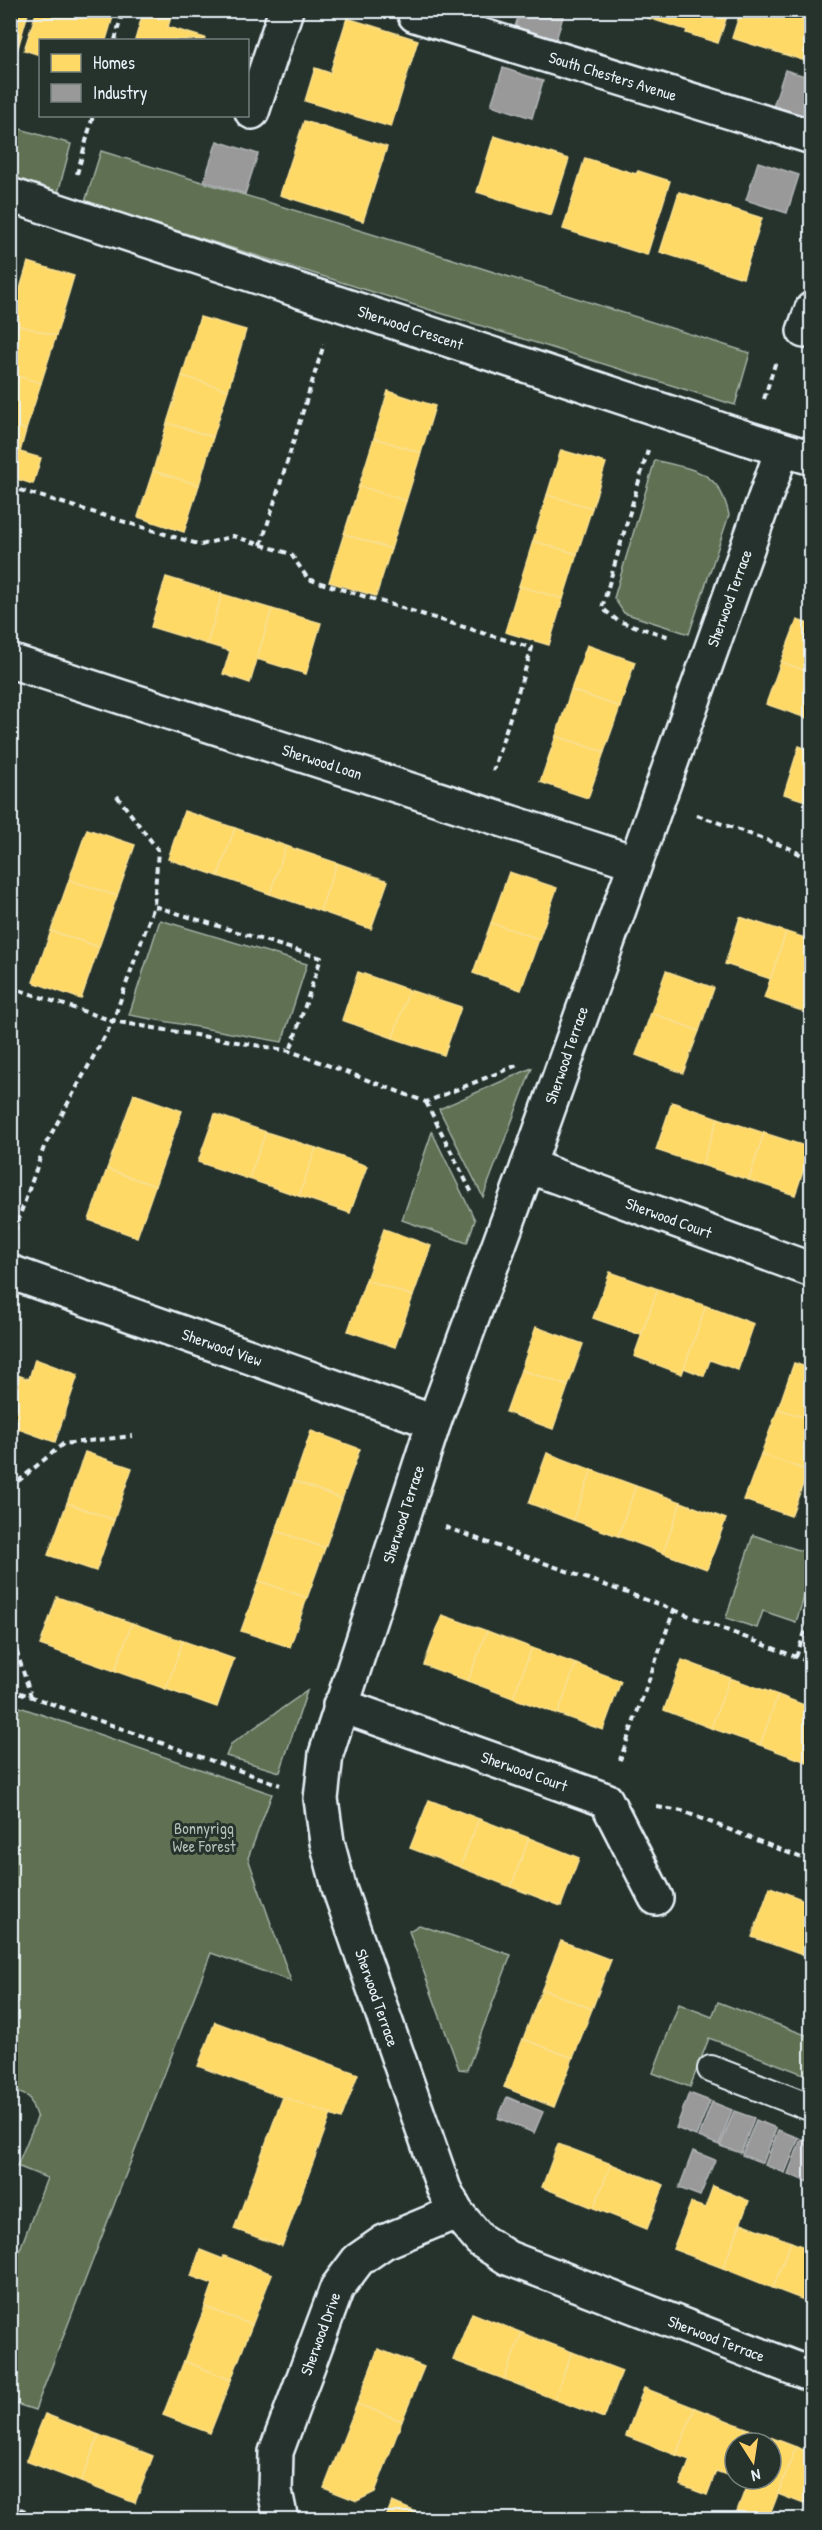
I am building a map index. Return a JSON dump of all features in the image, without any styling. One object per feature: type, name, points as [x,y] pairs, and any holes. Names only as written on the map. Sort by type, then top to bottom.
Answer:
[{"type":"street","points":[[252,112],[286,10]]},
{"type":"street","name":"South Chesters Avenue","points":[[416,15],[812,137]]},
{"type":"street","name":"Sherwood Crescent","points":[[10,195],[782,449]]},
{"type":"street","name":"Sherwood Terrace","points":[[782,449],[569,1044],[528,1166],[434,1422],[340,1705],[326,1754],[321,1799],[327,1842],[340,1891],[444,2189],[456,2212],[480,2240],[508,2258],[812,2375]]},
{"type":"street","name":"Sherwood Loan","points":[[10,661],[634,862]]},
{"type":"street","name":"Sherwood Court","points":[[528,1166],[812,1270]]},
{"type":"street","name":"Sherwood View","points":[[10,1272],[434,1422]]},
{"type":"street","name":"Sherwood Court","points":[[340,1705],[606,1800]]},
{"type":"street","points":[[606,1800],[656,1898]]},
{"type":"street","name":"Sherwood Drive","points":[[281,2520],[275,2491],[276,2452],[337,2288],[358,2260],[384,2242],[456,2212]]},
{"type":"lane","points":[[711,2069],[812,2108]]},
{"type":"path","points":[[115,39],[123,10]]},
{"type":"path","points":[[782,449],[777,355],[808,320]]},
{"type":"path","points":[[261,545],[324,344]]},
{"type":"path","points":[[649,447],[602,608],[618,621],[710,650]]},
{"type":"path","points":[[10,487],[201,545],[233,536],[291,554],[308,579],[532,648],[481,812]]},
{"type":"path","points":[[10,1243],[44,1148],[113,1021],[154,906],[158,850],[117,796]]},
{"type":"path","points":[[657,800],[789,848],[812,861]]},
{"type":"path","points":[[154,906],[321,958],[290,1052]]},
{"type":"path","points":[[10,987],[113,1021],[290,1052],[426,1102],[569,1044]]},
{"type":"path","points":[[426,1102],[498,1246]]},
{"type":"path","points":[[10,1488],[63,1444],[132,1436]]},
{"type":"path","points":[[404,1512],[674,1610],[812,1663]]},
{"type":"path","points":[[674,1610],[606,1800],[682,1811],[812,1862]]},
{"type":"path","points":[[796,1657],[812,1613]]},
{"type":"path","points":[[10,1630],[31,1696]]},
{"type":"path","points":[[10,1689],[321,1799]]},
{"type":"path","points":[[10,2505],[49,2520]]},
{"type":"green space","points":[[10,126],[71,144],[58,193],[11,178]]},
{"type":"green space","points":[[101,151],[750,353],[735,405],[85,202]]},
{"type":"green space","points":[[655,460],[693,470],[712,480],[725,500],[729,515],[689,634],[624,613],[614,598]]},
{"type":"green space","points":[[160,920],[307,964],[282,1042],[129,1015]]},
{"type":"green space","points":[[532,1068],[483,1197],[439,1109]]},
{"type":"green space","points":[[432,1132],[475,1220],[467,1243],[402,1220]]},
{"type":"green space","points":[[753,1535],[811,1554],[811,1576],[796,1622],[763,1611],[757,1628],[726,1618]]},
{"type":"green space","points":[[307,1691],[280,1772],[226,1756],[231,1744]]},
{"type":"green space","name":"Bonnyrigg Wee Forest","points":[[11,1704],[272,1794],[248,1858],[291,1981],[211,1953],[35,2410],[10,2402],[11,2273],[47,2178],[17,2166],[37,2118],[29,2097],[11,2089]]},
{"type":"green space","points":[[419,1925],[511,1955],[467,2070],[459,2069],[409,1931]]},
{"type":"green space","points":[[718,2002],[811,2037],[811,2077],[709,2038],[690,2087],[653,2073],[679,2004],[712,2017]]},
{"type":"building: Homes","points":[[10,10],[29,10],[14,61],[10,60]]},
{"type":"building: Homes","points":[[37,10],[115,10],[106,39],[39,39],[39,55],[24,50]]},
{"type":"building: Homes","points":[[144,10],[173,10],[168,27],[205,38],[204,39],[135,39]]},
{"type":"building: Homes","points":[[636,10],[729,10],[718,43],[686,33],[687,30],[635,14]]},
{"type":"building: Homes","points":[[741,10],[812,10],[812,63],[732,38]]},
{"type":"building: Homes","points":[[347,18],[418,40],[391,127],[305,101],[315,68],[330,73]]},
{"type":"building: Homes","points":[[304,121],[387,147],[363,221],[280,195]]},
{"type":"building: Homes","points":[[494,136],[569,159],[551,215],[477,192]]},
{"type":"building: Homes","points":[[585,158],[636,174],[638,171],[670,181],[647,255],[563,229]]},
{"type":"building: Homes","points":[[679,192],[762,218],[743,278],[660,252]]},
{"type":"building: Homes","points":[[28,262],[74,276],[56,336],[10,323]]},
{"type":"building: Homes","points":[[200,317],[246,330],[228,390],[182,376]]},
{"type":"building: Homes","points":[[10,323],[56,336],[41,383],[10,374]]},
{"type":"building: Homes","points":[[10,374],[41,383],[26,430],[10,425]]},
{"type":"building: Homes","points":[[182,376],[228,390],[213,437],[167,423]]},
{"type":"building: Homes","points":[[388,391],[435,406],[421,453],[374,438]]},
{"type":"building: Homes","points":[[167,423],[213,437],[199,485],[153,471]]},
{"type":"building: Homes","points":[[10,425],[26,430],[20,452],[41,458],[33,484],[10,477]]},
{"type":"building: Homes","points":[[374,438],[421,453],[406,501],[359,486]]},
{"type":"building: Homes","points":[[561,450],[606,463],[592,508],[547,495]]},
{"type":"building: Homes","points":[[153,471],[199,485],[184,532],[138,517]]},
{"type":"building: Homes","points":[[359,486],[406,501],[391,549],[344,534]]},
{"type":"building: Homes","points":[[547,495],[592,508],[577,554],[533,541]]},
{"type":"building: Homes","points":[[344,534],[391,549],[376,596],[329,582]]},
{"type":"building: Homes","points":[[533,541],[577,554],[563,599],[519,586]]},
{"type":"building: Homes","points":[[166,577],[222,594],[207,644],[151,627]]},
{"type":"building: Homes","points":[[519,586],[563,599],[549,645],[505,632]]},
{"type":"building: Homes","points":[[222,594],[272,609],[250,683],[223,674],[230,651],[207,644]]},
{"type":"building: Homes","points":[[272,609],[321,623],[306,674],[257,659]]},
{"type":"building: Homes","points":[[797,620],[812,625],[812,673],[781,662]]},
{"type":"building: Homes","points":[[587,645],[635,662],[620,707],[571,690]]},
{"type":"building: Homes","points":[[781,662],[812,673],[812,720],[766,704]]},
{"type":"building: Homes","points":[[571,690],[620,707],[604,752],[556,736]]},
{"type":"building: Homes","points":[[556,736],[604,752],[588,798],[540,782]]},
{"type":"building: Homes","points":[[799,746],[812,751],[812,803],[784,794]]},
{"type":"building: Homes","points":[[184,811],[235,828],[218,876],[168,859]]},
{"type":"building: Homes","points":[[235,828],[286,846],[270,894],[218,876]]},
{"type":"building: Homes","points":[[87,829],[135,845],[117,896],[69,880]]},
{"type":"building: Homes","points":[[286,846],[337,863],[320,911],[270,894]]},
{"type":"building: Homes","points":[[337,863],[388,881],[371,929],[320,911]]},
{"type":"building: Homes","points":[[509,872],[557,888],[539,939],[491,923]]},
{"type":"building: Homes","points":[[69,880],[117,896],[99,947],[51,931]]},
{"type":"building: Homes","points":[[740,917],[786,932],[771,979],[725,964]]},
{"type":"building: Homes","points":[[491,923],[539,939],[521,990],[473,973]]},
{"type":"building: Homes","points":[[51,931],[99,947],[81,999],[33,982]]},
{"type":"building: Homes","points":[[786,932],[812,940],[811,1014],[764,998]]},
{"type":"building: Homes","points":[[666,971],[714,988],[699,1031],[651,1013]]},
{"type":"building: Homes","points":[[358,972],[409,990],[393,1038],[342,1020]]},
{"type":"building: Homes","points":[[409,990],[461,1007],[444,1055],[393,1038]]},
{"type":"building: Homes","points":[[651,1013],[699,1031],[683,1073],[636,1055]]},
{"type":"building: Homes","points":[[10,1023],[18,1026],[10,1047]]},
{"type":"building: Homes","points":[[134,1094],[182,1111],[155,1186],[107,1169]]},
{"type":"building: Homes","points":[[672,1102],[718,1118],[702,1165],[656,1150]]},
{"type":"building: Homes","points":[[215,1114],[266,1132],[249,1179],[198,1162]]},
{"type":"building: Homes","points":[[718,1118],[764,1133],[749,1180],[702,1165]]},
{"type":"building: Homes","points":[[266,1132],[316,1148],[299,1196],[249,1179]]},
{"type":"building: Homes","points":[[764,1133],[811,1148],[795,1195],[749,1180]]},
{"type":"building: Homes","points":[[316,1148],[367,1166],[350,1213],[299,1196]]},
{"type":"building: Homes","points":[[107,1169],[155,1186],[137,1237],[89,1220]]},
{"type":"building: Homes","points":[[384,1229],[431,1246],[413,1296],[366,1280]]},
{"type":"building: Homes","points":[[610,1272],[658,1289],[641,1335],[593,1318]]},
{"type":"building: Homes","points":[[366,1280],[413,1296],[395,1347],[348,1331]]},
{"type":"building: Homes","points":[[658,1289],[706,1306],[682,1374],[634,1356]]},
{"type":"building: Homes","points":[[706,1306],[754,1324],[738,1370],[710,1360],[704,1376],[684,1368]]},
{"type":"building: Homes","points":[[536,1327],[583,1344],[568,1386],[521,1370]]},
{"type":"building: Homes","points":[[35,1359],[78,1375],[55,1442],[10,1426],[10,1404],[20,1376],[29,1379]]},
{"type":"building: Homes","points":[[794,1363],[812,1369],[812,1420],[778,1409]]},
{"type":"building: Homes","points":[[521,1370],[568,1386],[553,1429],[506,1412]]},
{"type":"building: Homes","points":[[10,1373],[20,1376],[10,1404]]},
{"type":"building: Homes","points":[[778,1409],[812,1420],[812,1460],[808,1471],[761,1454]]},
{"type":"building: Homes","points":[[311,1431],[360,1449],[342,1499],[294,1481]]},
{"type":"building: Homes","points":[[85,1452],[132,1468],[114,1520],[67,1503]]},
{"type":"building: Homes","points":[[547,1453],[592,1470],[573,1520],[529,1503]]},
{"type":"building: Homes","points":[[761,1454],[808,1471],[791,1516],[744,1500]]},
{"type":"building: Homes","points":[[592,1470],[636,1486],[618,1536],[573,1520]]},
{"type":"building: Homes","points":[[294,1481],[342,1499],[325,1548],[276,1531]]},
{"type":"building: Homes","points":[[636,1486],[681,1502],[663,1553],[618,1536]]},
{"type":"building: Homes","points":[[681,1502],[726,1519],[707,1569],[663,1553]]},
{"type":"building: Homes","points":[[67,1503],[114,1520],[96,1571],[48,1555]]},
{"type":"building: Homes","points":[[276,1531],[325,1548],[307,1598],[259,1581]]},
{"type":"building: Homes","points":[[259,1581],[307,1598],[290,1647],[241,1631]]},
{"type":"building: Homes","points":[[57,1597],[132,1623],[115,1671],[40,1645]]},
{"type":"building: Homes","points":[[442,1615],[487,1631],[468,1681],[424,1665]]},
{"type":"building: Homes","points":[[132,1623],[183,1641],[166,1689],[115,1671]]},
{"type":"building: Homes","points":[[487,1631],[532,1648],[513,1698],[468,1681]]},
{"type":"building: Homes","points":[[183,1641],[234,1659],[217,1707],[166,1689]]},
{"type":"building: Homes","points":[[532,1648],[576,1664],[558,1714],[513,1698]]},
{"type":"building: Homes","points":[[682,1660],[730,1678],[711,1728],[664,1710]]},
{"type":"building: Homes","points":[[576,1664],[621,1681],[603,1730],[558,1714]]},
{"type":"building: Homes","points":[[730,1678],[778,1695],[760,1745],[711,1728]]},
{"type":"building: Homes","points":[[778,1695],[812,1708],[812,1751],[807,1762],[760,1745]]},
{"type":"building: Homes","points":[[429,1800],[479,1819],[460,1867],[410,1848]]},
{"type":"building: Homes","points":[[479,1819],[529,1838],[511,1887],[460,1867]]},
{"type":"building: Homes","points":[[529,1838],[579,1858],[561,1906],[511,1887]]},
{"type":"building: Homes","points":[[770,1887],[812,1903],[812,1924],[800,1954],[752,1937]]},
{"type":"building: Homes","points":[[812,1924],[812,1959],[800,1954]]},
{"type":"building: Homes","points":[[561,1941],[611,1960],[592,2009],[542,1989]]},
{"type":"building: Homes","points":[[542,1989],[592,2009],[573,2058],[523,2039]]},
{"type":"building: Homes","points":[[215,2022],[358,2074],[341,2119],[198,2066]]},
{"type":"building: Homes","points":[[523,2039],[573,2058],[554,2107],[504,2087]]},
{"type":"building: Homes","points":[[283,2097],[331,2114],[282,2246],[234,2229]]},
{"type":"building: Homes","points":[[558,2144],[611,2164],[594,2208],[542,2187]]},
{"type":"building: Homes","points":[[611,2164],[664,2185],[647,2229],[594,2208]]},
{"type":"building: Homes","points":[[713,2186],[749,2201],[723,2268],[673,2249],[691,2203],[705,2208]]},
{"type":"building: Homes","points":[[741,2223],[791,2242],[773,2288],[723,2268]]},
{"type":"building: Homes","points":[[791,2242],[812,2250],[812,2303],[773,2288]]},
{"type":"building: Homes","points":[[200,2250],[223,2259],[224,2256],[272,2274],[252,2325],[205,2307],[213,2284],[191,2276]]},
{"type":"building: Homes","points":[[205,2307],[252,2325],[231,2380],[184,2361]]},
{"type":"building: Homes","points":[[472,2313],[522,2333],[504,2379],[453,2360]]},
{"type":"building: Homes","points":[[522,2333],[572,2352],[554,2399],[504,2379]]},
{"type":"building: Homes","points":[[378,2349],[424,2367],[402,2421],[357,2404]]},
{"type":"building: Homes","points":[[572,2352],[622,2371],[604,2418],[554,2399]]},
{"type":"building: Homes","points":[[184,2361],[231,2380],[210,2433],[163,2415]]},
{"type":"building: Homes","points":[[644,2388],[695,2408],[676,2455],[626,2436]]},
{"type":"building: Homes","points":[[357,2404],[402,2421],[375,2492],[357,2501],[324,2488]]},
{"type":"building: Homes","points":[[695,2408],[746,2428],[745,2431],[723,2431],[723,2474],[716,2471],[707,2495],[680,2485],[690,2460],[676,2455]]},
{"type":"building: Homes","points":[[45,2414],[99,2435],[81,2482],[26,2461]]},
{"type":"building: Homes","points":[[99,2435],[153,2456],[135,2503],[81,2482]]},
{"type":"building: Homes","points":[[783,2442],[796,2447],[783,2481]]},
{"type":"building: Homes","points":[[796,2447],[812,2453],[812,2507],[778,2494],[779,2491],[783,2491],[783,2481]]},
{"type":"building: Homes","points":[[745,2491],[779,2491],[768,2520],[758,2520],[737,2511]]},
{"type":"building: Homes","points":[[392,2502],[435,2520],[385,2520]]},
{"type":"building: Industry","points":[[520,10],[565,10],[556,40],[515,27]]},
{"type":"building: Industry","points":[[503,68],[543,81],[532,118],[491,105]]},
{"type":"building: Industry","points":[[785,70],[812,78],[812,119],[773,107]]},
{"type":"building: Industry","points":[[217,141],[258,154],[245,194],[204,181]]},
{"type":"building: Industry","points":[[758,162],[799,175],[787,213],[746,200]]},
{"type":"building: Industry","points":[[689,2093],[710,2101],[696,2136],[676,2128]]},
{"type":"building: Industry","points":[[507,2097],[543,2112],[534,2133],[498,2118]]},
{"type":"building: Industry","points":[[712,2102],[732,2110],[719,2145],[699,2137]]},
{"type":"building: Industry","points":[[734,2111],[754,2118],[741,2153],[720,2146]]},
{"type":"building: Industry","points":[[756,2120],[776,2128],[763,2163],[742,2155]]},
{"type":"building: Industry","points":[[778,2130],[799,2138],[785,2173],[765,2165]]},
{"type":"building: Industry","points":[[801,2139],[812,2143],[812,2173],[808,2182],[788,2174]]},
{"type":"building: Industry","points":[[693,2151],[715,2160],[700,2196],[679,2188]]}]
